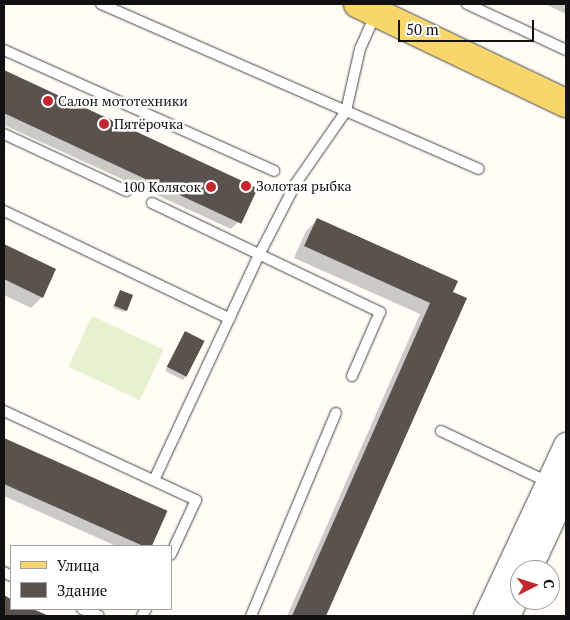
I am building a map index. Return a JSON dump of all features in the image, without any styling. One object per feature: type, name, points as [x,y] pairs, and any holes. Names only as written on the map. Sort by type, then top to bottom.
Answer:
[{"type":"main road","points":[[379,6],[566,83]]},
{"type":"main road","points":[[379,6],[566,102]]},
{"type":"street","points":[[532,560],[562,488],[566,445]]},
{"type":"street","points":[[500,614],[562,488]]},
{"type":"street","points":[[500,614],[510,600]]},
{"type":"lane","points":[[102,4],[478,169]]},
{"type":"lane","points":[[468,4],[566,50]]},
{"type":"lane","points":[[154,480],[259,255],[296,183],[346,111],[360,49],[379,6]]},
{"type":"lane","points":[[4,50],[274,171]]},
{"type":"lane","points":[[4,134],[126,191]]},
{"type":"lane","points":[[152,203],[380,312],[352,376]]},
{"type":"lane","points":[[4,211],[230,319]]},
{"type":"lane","points":[[4,411],[196,500],[172,552]]},
{"type":"lane","points":[[251,616],[336,413]]},
{"type":"lane","points":[[441,431],[562,488]]},
{"type":"lane","points":[[84,610],[99,616]]},
{"type":"green space","points":[[92,316],[164,349],[140,400],[68,367]]},
{"type":"building","points":[[4,70],[258,188],[241,224],[4,113]]},
{"type":"building","points":[[317,218],[458,281],[453,292],[467,298],[326,616],[292,616],[430,303],[304,246]]},
{"type":"building","points":[[4,244],[56,269],[43,298],[4,279]]},
{"type":"building","points":[[120,290],[133,295],[127,311],[114,306]]},
{"type":"building","points":[[185,331],[205,341],[186,377],[167,367]]},
{"type":"building","points":[[4,438],[168,511],[152,545],[141,545],[4,484]]},
{"type":"building","points":[[4,595],[10,598],[10,610],[35,610],[49,616],[4,616]]},
{"type":"place","name":"Салон мототехники","points":[[48,101]]},
{"type":"place","name":"Пятёрочка","points":[[104,124]]},
{"type":"place","name":"Золотая рыбка","points":[[246,186]]},
{"type":"place","name":"100 Колясок","points":[[211,187]]}]
